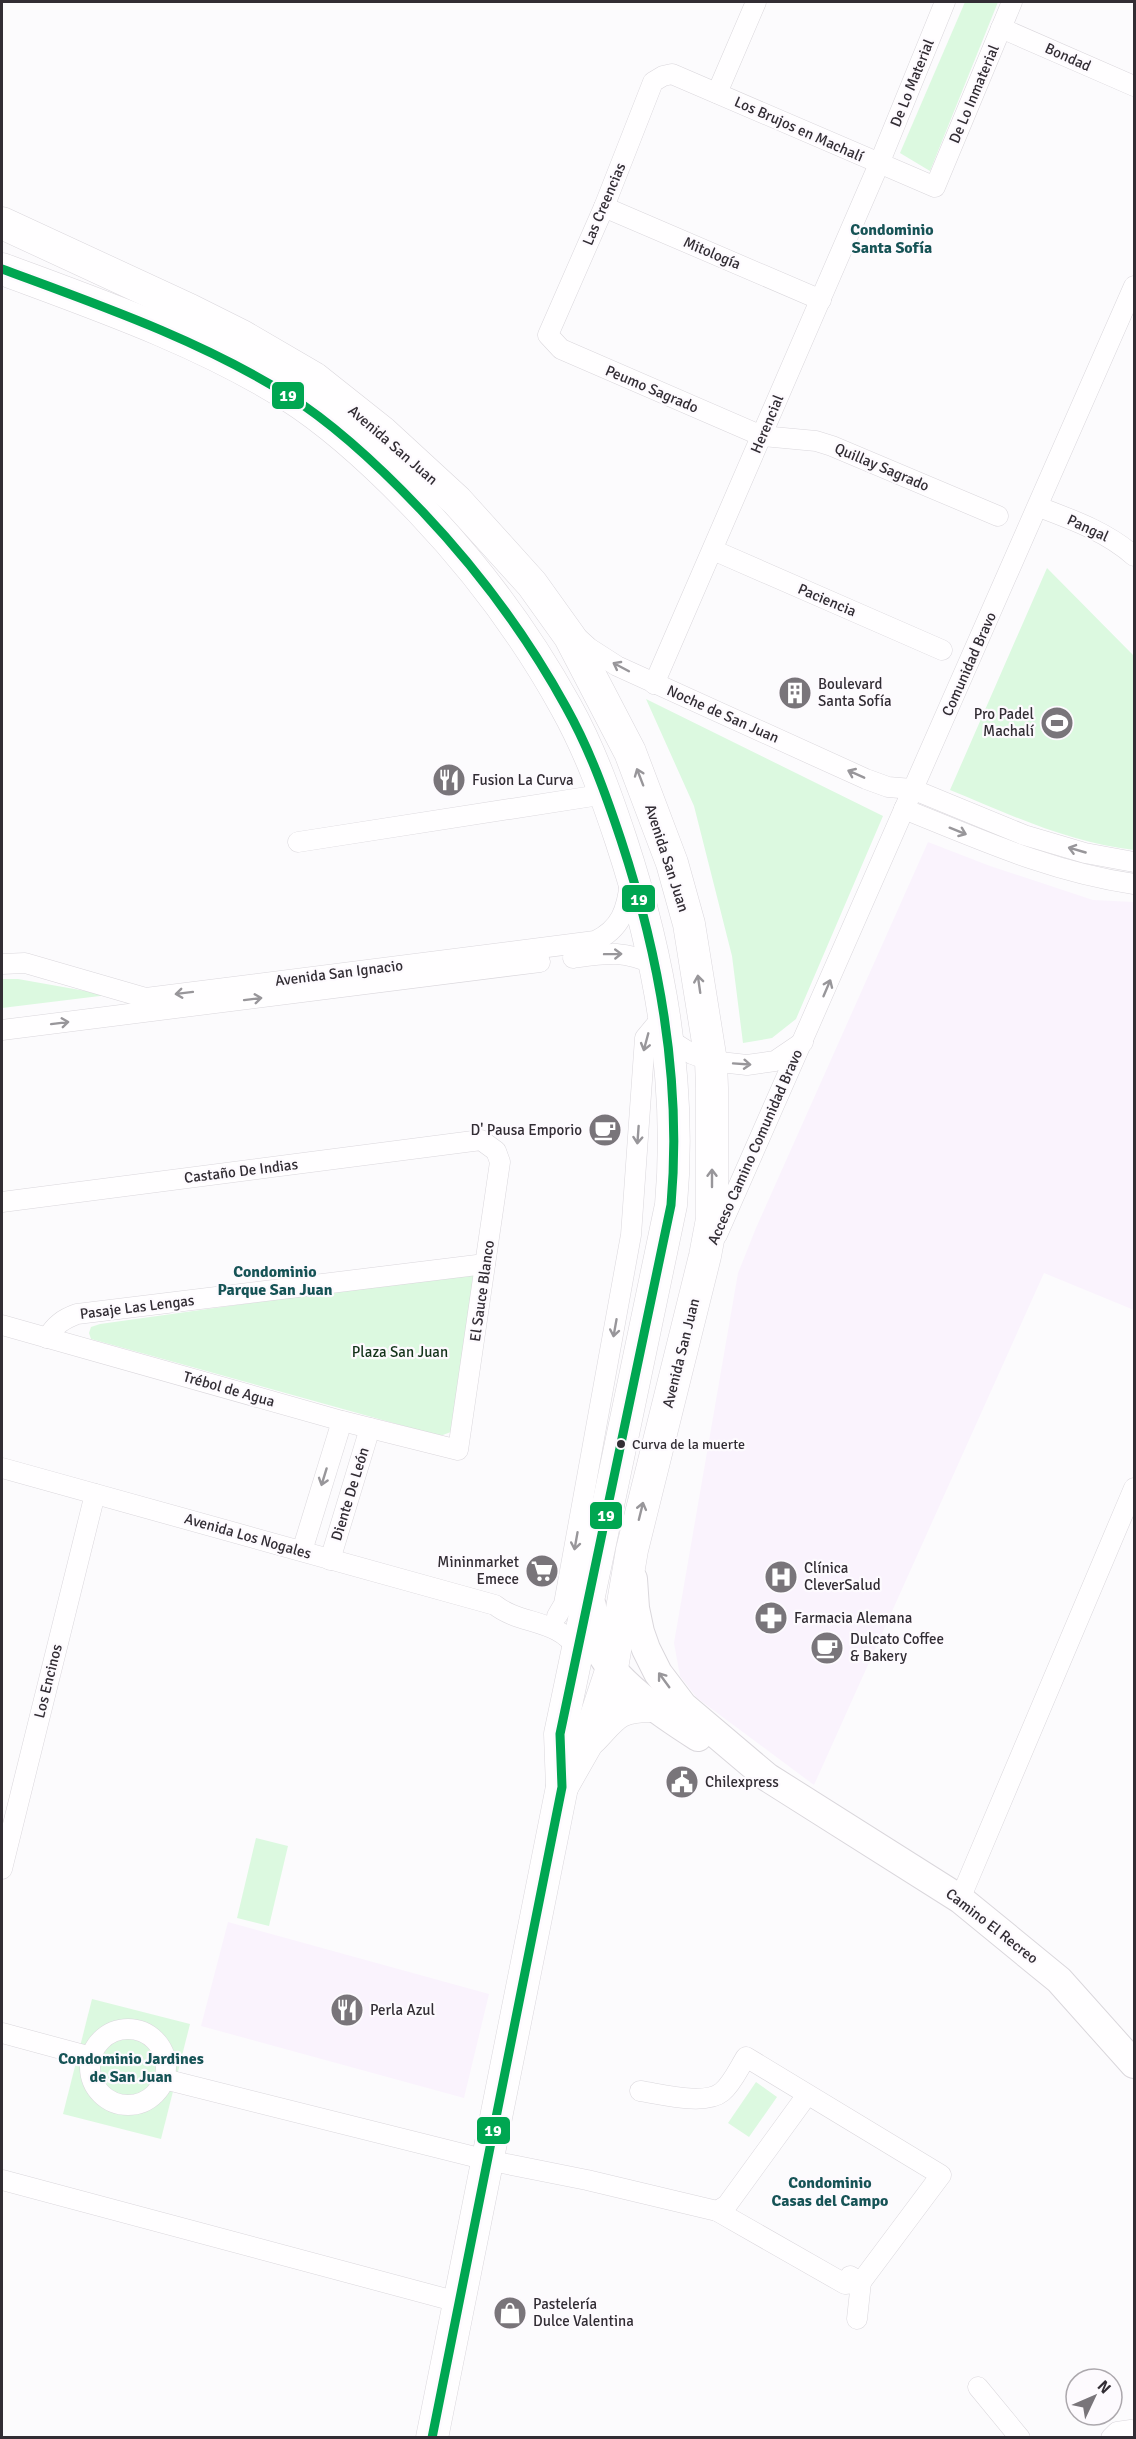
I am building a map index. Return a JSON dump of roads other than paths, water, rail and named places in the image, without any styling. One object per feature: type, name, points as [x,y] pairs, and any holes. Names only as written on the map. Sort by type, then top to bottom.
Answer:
[{"type":"main road","name":"Avenida San Juan","points":[[2,224],[190,310],[242,336],[314,378],[382,432],[457,501],[532,584],[570,637],[630,752],[672,863],[689,924],[711,1060],[712,1219],[705,1256],[632,1550],[612,1668],[587,1743],[562,1787]]},
{"type":"main road","name":"Avenida San Juan","points":[[2,269],[169,333],[228,360],[291,397],[347,440],[400,488],[443,534],[490,590],[532,651],[567,708],[606,794],[631,870],[656,965],[666,1027],[674,1123],[672,1205],[578,1602],[577,1649],[560,1734],[562,1787],[432,2438]]},
{"type":"main road","name":"Camino El Recreo","points":[[632,1550],[635,1608],[640,1632],[658,1673],[683,1706],[767,1777]]},
{"type":"main road","name":"Camino El Recreo","points":[[578,1602],[603,1658],[651,1706],[734,1762],[767,1777],[960,1899],[1059,1980],[1134,2064]]},
{"type":"main road","points":[[587,1743],[609,1719],[624,1708],[651,1706]]},
{"type":"street","points":[[717,93],[756,2]]},
{"type":"street","name":"De Lo Material","points":[[879,164],[945,2]]},
{"type":"street","name":"De Lo Inmaterial","points":[[935,187],[1012,2]]},
{"type":"street","name":"Bondad","points":[[1001,28],[1134,86]]},
{"type":"street","name":"Los Brujos en Machalí","points":[[663,76],[672,74],[935,187]]},
{"type":"street","name":"Las Creencias","points":[[548,334],[604,207],[653,82],[663,76]]},
{"type":"street","name":"Herencial","points":[[654,684],[879,164]]},
{"type":"street","name":"Mitología","points":[[604,207],[821,300]]},
{"type":"street","name":"Comunidad Bravo","points":[[803,1042],[912,789],[1039,507],[1126,330],[1132,296]]},
{"type":"street","name":"Peumo Sagrado","points":[[548,334],[561,349],[762,436]]},
{"type":"street","name":"Quillay Sagrado","points":[[762,436],[816,441],[832,446],[998,516]]},
{"type":"street","name":"Pangal","points":[[1039,507],[1098,531],[1116,541],[1134,556]]},
{"type":"street","name":"Paciencia","points":[[712,550],[942,650]]},
{"type":"street","name":"Noche de San Juan","points":[[549,610],[589,648],[617,666],[866,779],[888,787],[912,789],[1024,835],[1085,853],[1134,862]]},
{"type":"street","points":[[298,842],[606,794]]},
{"type":"street","points":[[904,809],[1039,863],[1099,879],[1134,884]]},
{"type":"street","name":"Avenida San Ignacio","points":[[385,975],[595,941],[609,935],[619,921],[628,902],[631,870]]},
{"type":"street","name":"Avenida San Ignacio","points":[[2,1030],[146,1005],[385,975],[617,953],[634,955],[656,965]]},
{"type":"street","name":"Avenida San Ignacio","points":[[2,964],[25,963],[146,1005]]},
{"type":"street","name":"Acceso Camino Comunidad Bravo","points":[[666,1027],[692,1054],[711,1060],[747,1065],[775,1060],[803,1042]]},
{"type":"street","name":"Avenida San Juan","points":[[578,1602],[564,1604],[632,1235],[645,1038],[666,1027]]},
{"type":"street","name":"Acceso Camino Comunidad Bravo","points":[[705,1256],[725,1221],[803,1042]]},
{"type":"street","name":"Castaño De Indias","points":[[2,1202],[481,1140]]},
{"type":"street","name":"El Sauce Blanco","points":[[458,1450],[500,1162],[496,1151],[481,1140]]},
{"type":"street","name":"Pasaje Las Lengas","points":[[47,1338],[54,1327],[66,1318],[77,1314],[485,1264]]},
{"type":"street","name":"Trébol de Agua","points":[[2,1325],[342,1421],[458,1450]]},
{"type":"street","name":"Diente De León","points":[[302,1551],[342,1421]]},
{"type":"street","name":"Diente De León","points":[[330,1560],[370,1428]]},
{"type":"street","name":"Avenida Los Nogales","points":[[2,1468],[495,1605],[502,1611],[541,1623],[564,1634],[577,1649]]},
{"type":"street","points":[[960,1899],[1134,1488]]},
{"type":"street","name":"Los Encinos","points":[[2,1869],[95,1494]]},
{"type":"street","name":"Avenida Los Nogales","points":[[495,1605],[503,1603],[542,1615],[578,1602]]},
{"type":"street","points":[[129,2029],[142,2031],[159,2046],[165,2058],[164,2079],[158,2091],[149,2098],[132,2104],[123,2104],[108,2099],[96,2087],[92,2078],[91,2057],[102,2039],[115,2031],[129,2029]]},
{"type":"street","points":[[2,2033],[91,2057]]},
{"type":"street","points":[[640,2091],[701,2099],[713,2098],[723,2092],[746,2058],[940,2175],[861,2282],[857,2319]]},
{"type":"street","points":[[164,2079],[488,2153],[587,2180],[722,2208],[845,2284],[861,2282]]},
{"type":"street","points":[[722,2208],[807,2095]]},
{"type":"street","points":[[2,2180],[458,2302]]},
{"type":"street","points":[[978,2387],[1020,2438]]},
{"type":"street","points":[[1111,2438],[1117,2432],[1131,2430],[1134,2434]]},
{"type":"place","name":"Boulevard Santa Sofía","points":[[795,693]]},
{"type":"place","name":"Pro Padel Machalí","points":[[1057,723]]},
{"type":"place","name":"Fusion La Curva","points":[[449,780]]},
{"type":"place","name":"D' Pausa Emporio","points":[[605,1130]]},
{"type":"place","name":"Curva de la muerte","points":[[621,1444]]},
{"type":"place","name":"Mininmarket Emece","points":[[542,1571]]},
{"type":"place","name":"Clínica CleverSalud","points":[[781,1577]]},
{"type":"place","name":"Farmacia Alemana","points":[[771,1618]]},
{"type":"place","name":"Dulcato Coffee & Bakery","points":[[827,1648]]},
{"type":"place","name":"Chilexpress","points":[[682,1782]]},
{"type":"place","name":"Perla Azul","points":[[347,2010]]},
{"type":"place","name":"Pastelería Dulce Valentina","points":[[510,2313]]},
{"type":"district","name":"Condominio Santa Sofía","points":[[892,239]]},
{"type":"district","name":"Condominio Parque San Juan","points":[[275,1281]]},
{"type":"district","name":"Condominio Jardines de San Juan","points":[[131,2068]]},
{"type":"district","name":"Condominio Casas del Campo","points":[[830,2192]]},
{"type":"park label","name":"Plaza San Juan","points":[[400,1352]]}]
